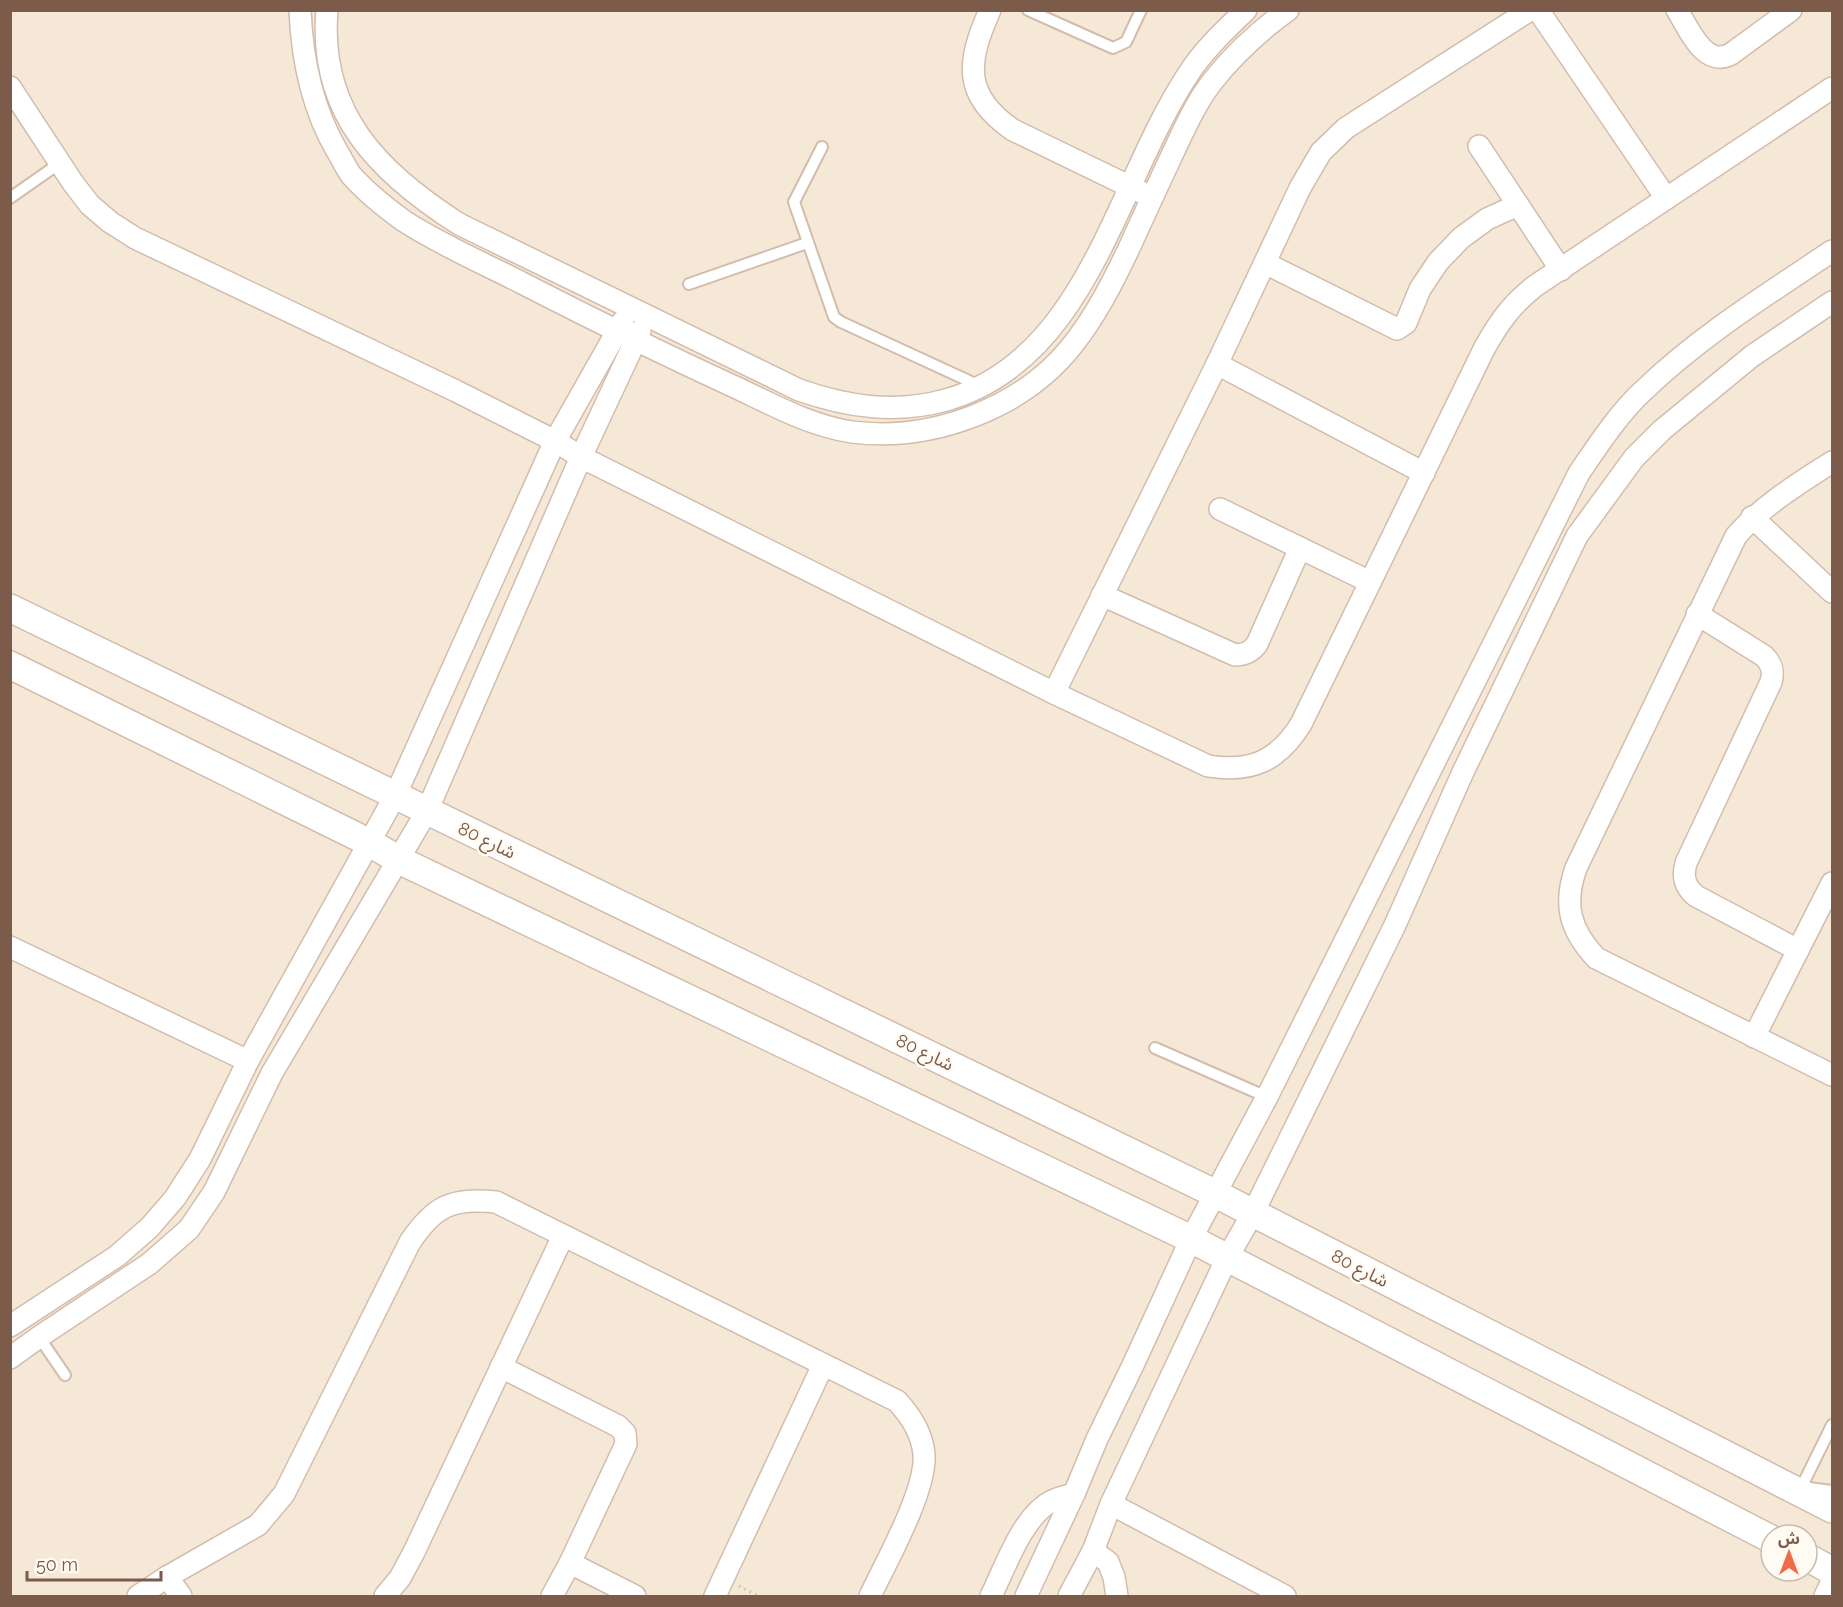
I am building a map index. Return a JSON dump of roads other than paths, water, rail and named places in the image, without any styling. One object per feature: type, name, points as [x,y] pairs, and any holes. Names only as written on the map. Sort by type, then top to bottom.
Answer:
[{"type":"street","points":[[300,10],[302,44],[310,85],[321,118],[350,173],[404,220],[626,337],[793,414],[821,425],[850,432],[880,434],[926,430],[970,418],[1011,398],[1042,376],[1069,350],[1092,319],[1117,273],[1189,119],[1210,85],[1236,53],[1288,10]]},
{"type":"street","points":[[327,10],[325,29],[328,62],[334,87],[346,117],[365,147],[394,176],[427,203],[459,224],[799,390],[831,401],[864,407],[897,408],[930,404],[962,395],[1014,366],[1034,349],[1066,308],[1091,265],[1171,102],[1193,66],[1220,34],[1246,10]]},
{"type":"street","points":[[990,10],[979,36],[973,57],[973,69],[974,80],[982,100],[995,118],[1013,130],[1152,198]]},
{"type":"street","points":[[1054,693],[1217,364],[1264,263],[1321,152],[1346,128],[1530,10]]},
{"type":"street","points":[[1538,10],[1666,198]]},
{"type":"street","points":[[1677,10],[1703,50],[1719,58],[1731,54],[1791,10]]},
{"type":"street","points":[[10,87],[90,205],[110,222],[135,238],[456,391],[555,441],[581,457],[1054,693],[1208,766],[1226,769],[1245,768],[1278,753],[1291,740],[1301,724],[1497,324],[1515,302],[1535,286],[1833,88]]},
{"type":"street","points":[[1479,146],[1560,270]]},
{"type":"street","points":[[1264,263],[1390,327],[1401,328],[1406,323],[1420,289],[1432,271],[1461,238],[1487,219],[1518,205]]},
{"type":"street","points":[[1026,1596],[1191,1239],[1267,1097],[1579,473],[1609,429],[1644,390],[1745,309],[1833,251]]},
{"type":"street","points":[[1069,1596],[1227,1258],[1253,1213],[1395,925],[1463,772],[1577,536],[1634,458],[1662,430],[1752,356],[1833,302]]},
{"type":"street","points":[[10,1358],[149,1264],[189,1229],[214,1192],[272,1073],[427,811],[581,457],[626,337],[638,312]]},
{"type":"street","points":[[10,1326],[117,1256],[150,1227],[175,1198],[200,1159],[248,1061],[395,796],[555,441],[626,337]]},
{"type":"street","points":[[1217,364],[1424,472]]},
{"type":"street","points":[[1833,462],[1752,517],[1736,536],[1576,868],[1569,900],[1576,932],[1596,958],[1833,1075]]},
{"type":"street","points":[[1220,509],[1370,582]]},
{"type":"street","points":[[1752,517],[1833,592]]},
{"type":"street","points":[[1102,595],[1235,655],[1242,655],[1257,644],[1300,548]]},
{"type":"street","name":"شارع 80","points":[[10,608],[1214,1193],[1796,1488],[1833,1509]]},
{"type":"street","points":[[1697,614],[1764,656],[1769,661],[1773,675],[1772,682],[1686,863],[1684,878],[1686,885],[1696,896],[1798,950]]},
{"type":"street","points":[[10,665],[370,843],[399,860],[1191,1239],[1759,1533]]},
{"type":"street","points":[[1754,1037],[1833,883]]},
{"type":"street","points":[[10,947],[248,1061]]},
{"type":"street","points":[[138,1596],[258,1526],[284,1494],[410,1242],[424,1221],[446,1206],[471,1200],[496,1202],[897,1401],[910,1416],[920,1434],[924,1454],[923,1474],[915,1499],[870,1596]]},
{"type":"street","points":[[385,1596],[400,1578],[414,1552],[563,1236]]},
{"type":"street","points":[[715,1596],[823,1365]]},
{"type":"street","points":[[501,1367],[618,1426],[624,1433],[626,1444],[552,1596]]},
{"type":"street","points":[[991,1596],[1028,1522],[1052,1501],[1074,1494]]},
{"type":"street","points":[[1111,1504],[1285,1596]]},
{"type":"street","points":[[1092,1551],[1108,1562],[1114,1577],[1117,1596]]},
{"type":"street","points":[[570,1563],[635,1596]]},
{"type":"street","points":[[1819,1563],[1833,1570]]},
{"type":"street","points":[[167,1577],[181,1596]]},
{"type":"street","points":[[1825,1596],[1833,1581]]},
{"type":"lane","points":[[1028,10],[1113,48],[1126,42],[1141,10]]},
{"type":"lane","points":[[822,147],[794,202],[834,317],[981,386]]},
{"type":"lane","points":[[10,198],[60,163]]},
{"type":"lane","points":[[689,284],[807,243]]},
{"type":"lane","points":[[1155,1048],[1267,1097]]},
{"type":"lane","points":[[39,1337],[65,1375]]},
{"type":"lane","points":[[1796,1488],[1833,1425]]},
{"type":"lane","points":[[1796,1488],[1820,1488],[1833,1491]]}]
